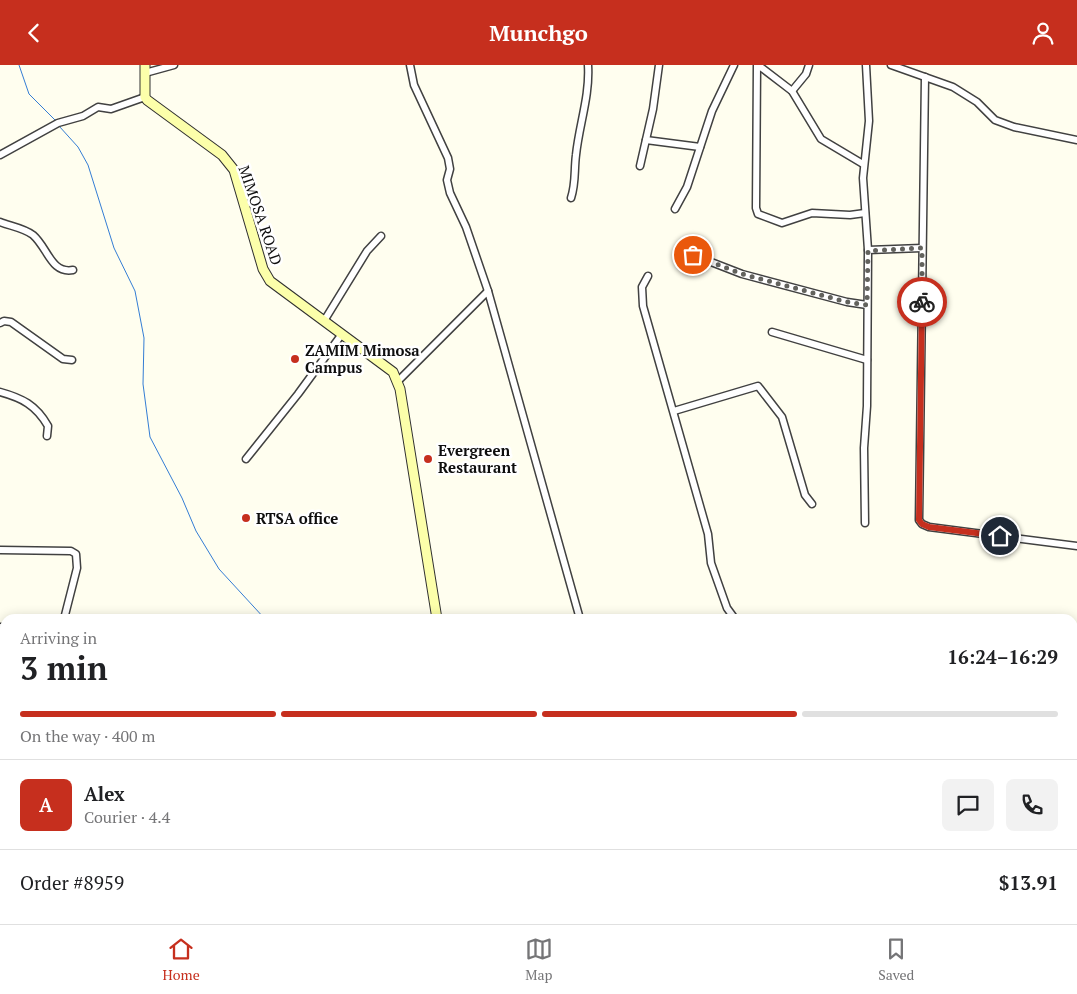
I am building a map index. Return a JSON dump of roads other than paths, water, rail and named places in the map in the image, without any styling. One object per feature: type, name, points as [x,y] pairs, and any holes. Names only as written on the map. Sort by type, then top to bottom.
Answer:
[{"type":"street","points":[[0,155],[58,123],[83,115],[98,107],[111,109],[144,97],[145,69],[174,65]]},
{"type":"street","points":[[410,65],[414,85],[448,158],[450,169],[447,180],[450,193],[466,227],[488,291],[579,614]]},
{"type":"street","points":[[571,198],[575,184],[576,152],[584,111],[588,65]]},
{"type":"street","points":[[640,165],[653,109],[659,65]]},
{"type":"street","points":[[675,209],[686,189],[713,108],[734,65]]},
{"type":"street","points":[[757,65],[792,91],[821,139],[864,164]]},
{"type":"street","points":[[757,65],[756,208],[758,214],[782,223],[812,213],[850,215],[865,213]]},
{"type":"street","points":[[792,91],[806,74],[809,65]]},
{"type":"street","points":[[866,65],[869,121],[864,164],[868,251],[864,448],[866,523]]},
{"type":"street","points":[[891,65],[953,87],[977,102],[995,120],[1014,127],[1077,139]]},
{"type":"street","points":[[925,77],[919,520],[922,524],[929,527],[1077,546]]},
{"type":"street","name":"MIMOSA ROAD","points":[[144,97],[152,106],[213,148],[229,162],[238,178],[263,269],[270,281],[393,372],[398,381]]},
{"type":"street","points":[[646,140],[700,147]]},
{"type":"street","points":[[0,222],[34,237],[45,248],[57,269],[64,272],[73,270]]},
{"type":"street","points":[[324,321],[367,251],[381,236]]},
{"type":"street","points":[[868,251],[922,248]]},
{"type":"street","points":[[693,255],[742,274],[847,302],[867,305]]},
{"type":"street","points":[[648,276],[642,287],[643,306],[708,534],[711,563],[727,609],[732,614]]},
{"type":"street","points":[[436,614],[398,381],[488,291]]},
{"type":"street","points":[[0,323],[4,321],[11,322],[63,359],[72,360]]},
{"type":"street","points":[[772,332],[867,360]]},
{"type":"street","points":[[246,459],[298,394],[342,334]]},
{"type":"street","points":[[674,411],[758,386],[780,413],[805,495],[812,504]]},
{"type":"street","points":[[0,392],[22,398],[34,406],[48,426],[46,436]]},
{"type":"street","points":[[0,551],[71,551],[76,554],[77,568],[65,614]]},
{"type":"waterway","points":[[19,65],[29,94],[55,120]]},
{"type":"waterway","points":[[59,126],[78,147],[88,165],[114,248],[135,291],[144,338],[143,384],[150,437],[182,498],[196,531],[219,569],[260,614]]},
{"type":"place","name":"ZAMIM Mimosa Campus","points":[[295,359]]},
{"type":"place","name":"Evergreen Restaurant","points":[[428,459]]},
{"type":"place","name":"RTSA office","points":[[246,518]]}]
